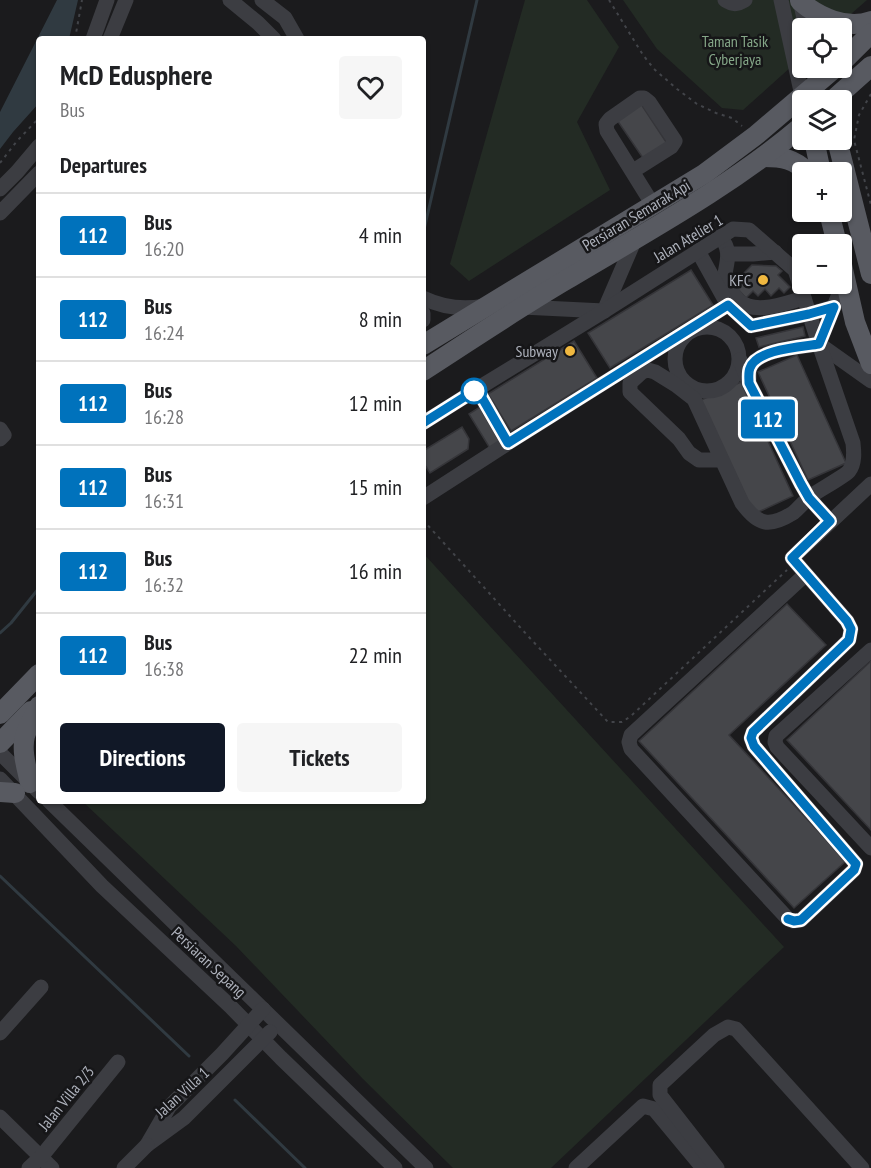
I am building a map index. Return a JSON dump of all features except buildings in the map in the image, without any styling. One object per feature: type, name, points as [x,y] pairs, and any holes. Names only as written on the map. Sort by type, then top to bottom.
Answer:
[{"type":"main road","points":[[794,0],[810,10],[839,22],[862,24],[871,21]]},
{"type":"main road","points":[[852,52],[871,33]]},
{"type":"main road","points":[[844,90],[871,66]]},
{"type":"main road","name":"Persiaran Semarak Api","points":[[426,343],[704,174],[792,107]]},
{"type":"main road","name":"Persiaran Semarak Api","points":[[426,369],[522,307],[689,207],[764,157],[792,134]]},
{"type":"main road","points":[[840,150],[871,274]]},
{"type":"main road","points":[[764,157],[780,157],[793,162]]},
{"type":"main road","points":[[848,294],[855,322],[871,364]]},
{"type":"main road","points":[[5,706],[36,678]]},
{"type":"main road","points":[[0,743],[36,708]]},
{"type":"main road","points":[[21,790],[25,736],[36,712]]},
{"type":"street","points":[[94,36],[107,0]]},
{"type":"street","points":[[111,36],[126,0]]},
{"type":"street","points":[[230,0],[271,36]]},
{"type":"street","points":[[262,0],[285,18],[295,36]]},
{"type":"street","points":[[725,0],[732,4],[739,4],[745,0]]},
{"type":"street","points":[[794,0],[802,18]]},
{"type":"street","points":[[794,0],[802,90]]},
{"type":"street","points":[[633,171],[671,147],[675,141],[644,98],[640,98],[606,124],[607,131],[653,205]]},
{"type":"street","points":[[0,189],[36,150]]},
{"type":"street","points":[[0,213],[36,176]]},
{"type":"street","name":"Jalan Atelier 1","points":[[426,421],[733,229],[749,230],[795,270],[853,443],[854,459],[849,471],[809,498]]},
{"type":"street","points":[[720,237],[726,244],[728,254],[724,280],[739,301],[749,308],[760,309],[804,298]]},
{"type":"street","points":[[522,307],[604,311],[635,239]]},
{"type":"street","points":[[698,251],[728,305],[751,326],[834,307]]},
{"type":"street","points":[[728,254],[776,252]]},
{"type":"street","points":[[819,344],[837,294]]},
{"type":"street","points":[[426,299],[453,307],[475,308],[488,305]]},
{"type":"street","points":[[426,492],[728,305]]},
{"type":"street","points":[[740,360],[738,370],[725,387],[703,392],[683,382],[677,373],[675,362],[680,341],[696,328],[717,328],[734,340],[749,383],[809,498],[830,521]]},
{"type":"street","points":[[749,383],[750,368],[759,358],[768,353],[819,344],[871,381]]},
{"type":"street","points":[[722,459],[699,460],[689,453],[679,439],[630,392],[630,383],[642,372],[648,370],[676,385],[694,399],[722,459],[742,503],[752,516],[762,522],[775,522],[794,512],[809,498]]},
{"type":"street","points":[[477,389],[508,443]]},
{"type":"street","points":[[0,429],[4,435],[0,439]]},
{"type":"street","points":[[806,574],[631,735],[629,742],[631,749],[788,919],[794,921],[801,920],[854,870],[856,864],[754,746],[751,738],[753,732],[849,640],[851,629],[847,621],[806,574],[792,558],[871,484]]},
{"type":"street","points":[[871,650],[776,736],[775,742],[777,747],[871,848]]},
{"type":"street","name":"Persiaran Sepang","points":[[0,753],[21,790],[102,886],[230,1006],[395,1168]]},
{"type":"street","name":"Persiaran Sepang","points":[[0,779],[21,790]]},
{"type":"street","name":"Persiaran Sepang","points":[[52,804],[426,1168]]},
{"type":"street","points":[[0,1033],[41,987]]},
{"type":"street","points":[[222,1054],[233,1029],[230,1006]]},
{"type":"street","name":"Jalan Villa 1","points":[[147,1145],[169,1107],[263,1009]]},
{"type":"street","name":"Jalan Villa 1","points":[[124,1168],[147,1145],[184,1118],[278,1023]]},
{"type":"street","points":[[717,1168],[660,1095],[660,1085],[714,1035],[728,1027],[736,1029],[862,1168]]},
{"type":"street","points":[[238,1064],[264,1057],[281,1058]]},
{"type":"street","name":"Jalan Villa 2/3","points":[[29,1168],[41,1157],[118,1062]]},
{"type":"street","points":[[576,1168],[643,1106],[654,1109],[703,1168]]},
{"type":"street","points":[[0,1117],[52,1168]]},
{"type":"path","points":[[76,36],[82,0]]},
{"type":"path","points":[[609,0],[642,55],[654,69],[676,89],[698,104],[732,118],[755,136]]},
{"type":"path","points":[[871,94],[859,115],[854,140],[871,205]]},
{"type":"path","points":[[0,163],[36,121]]},
{"type":"path","points":[[426,523],[608,722],[616,723],[631,716],[778,579],[786,571],[792,558]]},
{"type":"green space","points":[[525,0],[587,0],[619,47],[577,122],[610,190],[469,281],[450,264]]},
{"type":"green space","name":"Taman Tasik Cyberjaya","points":[[623,0],[867,0],[846,18],[792,18],[792,66],[743,110],[722,108],[657,49]]},
{"type":"green space","points":[[426,556],[784,947],[551,1168],[453,1168],[363,1079],[236,946],[85,804],[426,804]]},
{"type":"shaded area","points":[[57,0],[78,0],[70,36],[39,36]]},
{"type":"shaded area","points":[[36,41],[36,106],[0,149],[0,112]]},
{"type":"waterway","points":[[426,221],[477,0]]},
{"type":"waterway","points":[[0,633],[36,592]]},
{"type":"waterway","points":[[0,876],[189,1056]]},
{"type":"waterway","points":[[235,1100],[305,1168]]},
{"type":"bus line","name":"112","points":[[426,421],[477,389],[508,443],[728,305],[751,326],[834,307],[819,344],[768,353],[759,358],[750,368],[749,383],[801,484],[809,498],[830,521],[792,558],[847,621],[851,629],[849,640],[753,732],[751,738],[754,746],[856,864],[854,870],[801,920],[788,919]]},
{"type":"place","name":"KFC","points":[[763,280]]},
{"type":"place","name":"Subway","points":[[570,351]]}]
